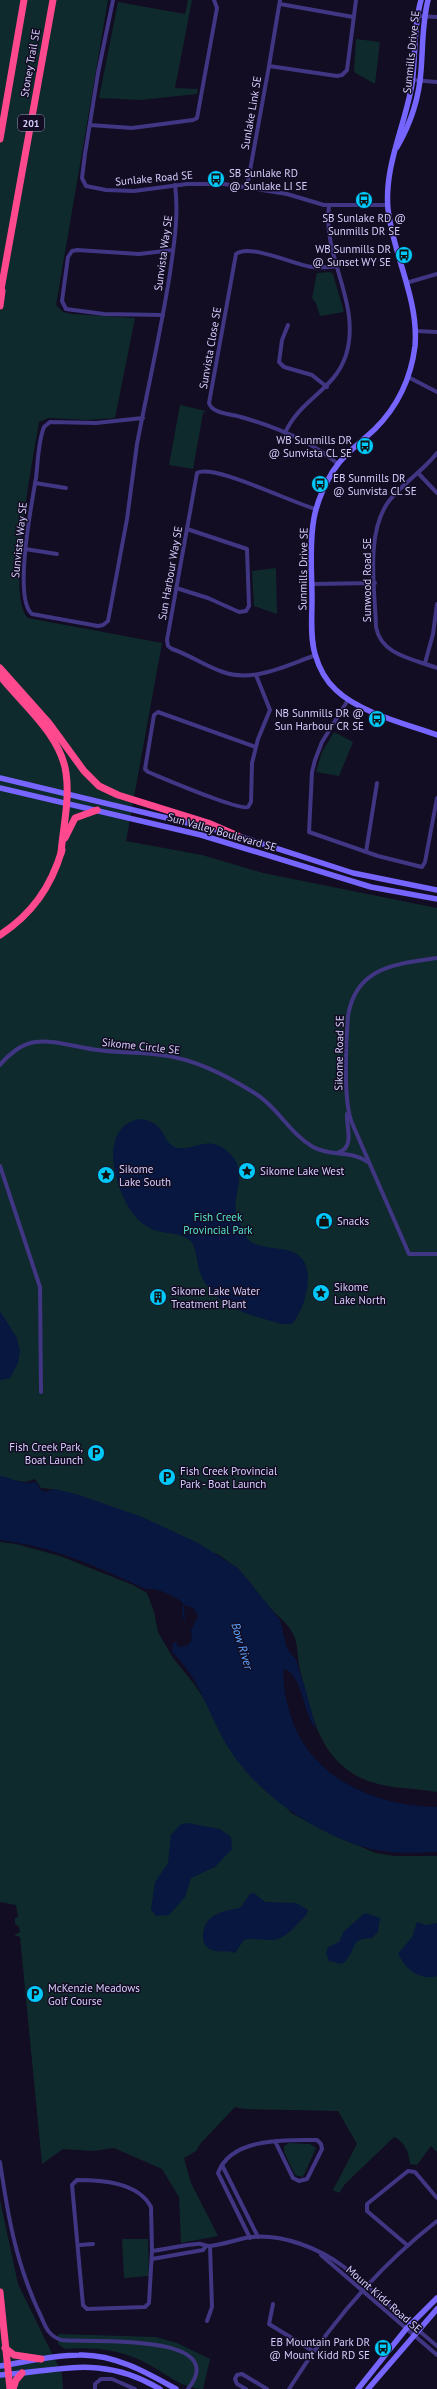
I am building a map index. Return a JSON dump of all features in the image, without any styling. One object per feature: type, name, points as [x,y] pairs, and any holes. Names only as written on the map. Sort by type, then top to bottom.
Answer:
[{"type":"highway","name":"Stoney Trail SE","points":[[0,139],[24,0]]},
{"type":"highway","name":"Stoney Trail SE","points":[[0,295],[52,0]]},
{"type":"highway","points":[[0,306],[8,247]]},
{"type":"highway","points":[[0,668],[49,722],[84,771],[99,786],[118,795],[208,823],[238,836]]},
{"type":"highway","points":[[0,676],[58,747],[66,772],[66,803],[61,853]]},
{"type":"highway","points":[[0,935],[21,920],[39,901],[53,877],[73,820],[83,813],[97,810]]},
{"type":"highway","points":[[0,2292],[6,2348],[4,2365],[8,2375],[10,2389]]},
{"type":"highway","points":[[6,2348],[14,2355],[41,2359]]},
{"type":"highway","points":[[14,2389],[16,2380],[22,2373]]},
{"type":"main road","name":"Sunmills Drive SE","points":[[421,0],[417,16],[412,80],[389,178],[388,205],[392,230],[412,304],[415,331],[413,355],[408,376],[399,396],[387,415],[338,464],[325,486],[316,509],[311,538],[312,639],[316,656],[326,679],[348,700],[361,707],[437,734]]},
{"type":"main road","name":"Sunmills Drive SE","points":[[395,151],[410,121],[420,81],[424,16],[428,0]]},
{"type":"main road","name":"Sun Valley Boulevard SE","points":[[0,778],[157,814],[238,836],[353,873],[437,890]]},
{"type":"main road","name":"Sun Valley Boulevard SE","points":[[0,788],[97,810],[212,839],[371,887],[437,899]]},
{"type":"main road","points":[[358,2389],[406,2329],[437,2298]]},
{"type":"main road","points":[[368,2389],[418,2329],[437,2309]]},
{"type":"main road","points":[[4,2365],[79,2355],[107,2358],[128,2364],[176,2389]]},
{"type":"main road","points":[[0,2375],[91,2366],[135,2376],[160,2389]]},
{"type":"street","name":"Sunlake Road SE","points":[[113,0],[90,124],[82,178],[86,186],[106,190],[134,191],[175,185],[211,183],[287,194],[329,206],[388,205]]},
{"type":"street","points":[[90,124],[132,128],[193,120],[197,118],[218,8],[214,0]]},
{"type":"street","points":[[269,66],[342,75],[347,68],[356,0]]},
{"type":"street","points":[[280,2],[354,17]]},
{"type":"street","name":"Sunlake Link SE","points":[[247,187],[280,2]]},
{"type":"street","points":[[417,16],[437,17]]},
{"type":"street","points":[[412,80],[437,82]]},
{"type":"street","name":"Sunvista Way SE","points":[[143,418],[96,423],[48,423],[43,428],[25,549],[24,582],[26,606],[30,612],[98,626],[107,623],[143,418],[163,315],[177,212],[175,185]]},
{"type":"street","points":[[286,433],[292,418],[302,407],[327,387],[344,360],[351,330],[350,315],[328,230],[329,206]]},
{"type":"street","points":[[163,315],[104,314],[66,309],[62,301],[68,258],[72,251],[77,250],[139,254],[173,250]]},
{"type":"street","name":"Sunvista Close SE","points":[[337,266],[312,267],[278,257],[244,250],[235,256],[210,406],[215,411],[243,418],[286,433],[316,448],[338,464]]},
{"type":"street","points":[[406,282],[437,274]]},
{"type":"street","points":[[288,325],[282,340],[279,362],[284,367],[312,375],[327,387]]},
{"type":"street","points":[[415,331],[437,332]]},
{"type":"street","points":[[408,376],[437,392]]},
{"type":"street","name":"Sunwood Road SE","points":[[437,453],[419,474],[389,501],[378,522],[374,543],[376,627],[381,642],[397,653],[437,668]]},
{"type":"street","name":"Sun Harbour Way SE","points":[[316,509],[286,500],[237,479],[213,472],[200,471],[196,476],[167,640],[170,648],[224,672],[238,675],[256,675],[316,656]]},
{"type":"street","points":[[419,474],[437,493]]},
{"type":"street","points":[[35,483],[66,488]]},
{"type":"street","points":[[176,588],[208,598],[239,612],[246,611],[249,606],[247,549],[219,538],[187,529]]},
{"type":"street","points":[[25,549],[57,554]]},
{"type":"street","points":[[312,584],[375,583]]},
{"type":"street","points":[[425,663],[434,634],[437,604]]},
{"type":"street","points":[[256,675],[270,710],[256,747],[252,763],[250,804],[247,808],[148,772],[145,768],[154,715],[158,712],[256,747]]},
{"type":"street","points":[[348,700],[322,742],[315,760],[312,772],[308,830],[312,834],[366,852],[422,867],[425,862],[437,798]]},
{"type":"street","points":[[366,852],[376,783]]},
{"type":"street","name":"Sikome Road SE","points":[[336,1152],[344,1150],[349,1142],[348,1019],[354,997],[368,978],[384,968],[400,963],[437,958]]},
{"type":"street","name":"Sikome Circle SE","points":[[0,1065],[7,1057],[22,1046],[42,1042],[100,1050],[162,1055],[189,1061],[216,1072],[261,1097],[313,1147],[354,1154],[368,1162]]},
{"type":"street","name":"Sikome Road SE","points":[[348,1111],[368,1162]]},
{"type":"street","points":[[368,1162],[409,1254],[437,1254]]},
{"type":"street","points":[[0,1166],[40,1287],[41,1392]]},
{"type":"street","points":[[250,2238],[218,2173],[222,2165],[236,2152],[257,2144],[275,2141],[317,2140],[321,2144],[322,2149],[307,2179],[300,2181],[293,2178],[275,2141]]},
{"type":"street","points":[[0,2162],[20,2265],[45,2329],[54,2337],[61,2340],[151,2342],[177,2349],[188,2355],[194,2362],[196,2370],[194,2380],[188,2389]]},
{"type":"street","points":[[222,2165],[258,2237]]},
{"type":"street","points":[[407,2245],[367,2211],[367,2204],[408,2171],[415,2172],[437,2198]]},
{"type":"street","points":[[77,2180],[114,2182],[132,2190],[149,2202],[151,2206],[152,2251],[149,2303],[145,2307],[87,2308],[83,2305],[80,2245],[72,2184],[77,2180]]},
{"type":"street","points":[[289,2389],[313,2351],[366,2286],[407,2245],[437,2221]]},
{"type":"street","name":"Mount Kidd Road SE","points":[[152,2259],[203,2250],[208,2246],[258,2237],[281,2238],[305,2245],[321,2254],[362,2292],[437,2355]]},
{"type":"street","name":"Mount Kidd Road SE","points":[[152,2251],[199,2243],[208,2246]]},
{"type":"street","points":[[80,2245],[93,2244]]},
{"type":"street","points":[[208,2246],[212,2307],[208,2321]]},
{"type":"street","name":"Mount Kidd Road SE","points":[[321,2254],[331,2256],[437,2346]]},
{"type":"street","points":[[273,2304],[269,2324],[313,2351]]},
{"type":"street","points":[[246,2389],[237,2384],[235,2380],[237,2375],[242,2374],[267,2389]]},
{"type":"street","points":[[95,2389],[95,2384],[101,2379],[112,2379],[135,2389]]},
{"type":"green space","name":"Fish Creek Provincial Park","points":[[0,0],[108,0],[56,305],[63,312],[72,314],[135,318],[115,418],[87,420],[48,418],[39,422],[23,524],[19,583],[22,605],[28,618],[162,643],[126,841],[202,855],[263,873],[437,908],[437,1792],[376,1784],[351,1772],[338,1762],[320,1735],[314,1720],[299,1666],[295,1638],[291,1630],[269,1607],[247,1579],[228,1561],[219,1555],[51,1489],[41,1488],[35,1479],[26,1482],[0,1478]]},
{"type":"green space","points":[[188,0],[192,0],[175,88],[198,89],[197,94],[140,100],[99,98],[118,2],[185,14]]},
{"type":"green space","points":[[356,39],[380,42],[375,84],[354,72]]},
{"type":"green space","points":[[330,272],[333,274],[344,312],[320,316],[316,303],[312,298],[317,273]]},
{"type":"green space","points":[[180,405],[206,411],[203,413],[193,469],[169,465]]},
{"type":"green space","points":[[276,568],[277,614],[254,606],[252,571]]},
{"type":"green space","points":[[334,732],[353,742],[339,776],[316,772],[322,752]]},
{"type":"green space","name":"McKenzie Meadows Golf Course","points":[[0,1542],[16,1544],[60,1556],[133,1585],[147,1593],[154,1612],[158,1632],[173,1658],[194,1684],[228,1735],[291,1813],[335,1836],[376,1853],[394,1856],[437,1856],[437,2152],[431,2146],[417,2165],[410,2164],[409,2155],[406,2148],[398,2139],[394,2137],[345,2184],[339,2193],[333,2190],[357,2144],[338,2111],[244,2109],[235,2107],[200,2144],[196,2151],[184,2158],[191,2183],[218,2236],[181,2243],[179,2197],[162,2169],[114,2148],[93,2151],[63,2149],[42,2164],[20,1937],[14,1935],[20,1932],[19,1927],[15,1924],[15,1918],[18,1917],[16,1905],[0,1902]]},
{"type":"green space","points":[[289,2143],[310,2144],[316,2148],[303,2177],[295,2175],[284,2152],[284,2146]]},
{"type":"green space","points":[[0,2200],[18,2284],[62,2374],[63,2389],[0,2389]]},
{"type":"green space","points":[[122,2239],[148,2239],[149,2276],[124,2278]]},
{"type":"green space","points":[[58,2334],[156,2337],[177,2343],[210,2359],[203,2389],[180,2383],[136,2358],[116,2352],[86,2348],[65,2349],[58,2344]]},
{"type":"water","points":[[140,1119],[149,1121],[159,1127],[174,1147],[188,1148],[212,1144],[226,1150],[234,1159],[238,1168],[239,1177],[236,1215],[246,1236],[251,1242],[256,1244],[293,1252],[301,1258],[306,1265],[308,1285],[306,1296],[298,1316],[293,1323],[282,1324],[254,1316],[234,1308],[224,1302],[216,1296],[203,1279],[195,1250],[190,1240],[179,1235],[149,1228],[133,1213],[118,1183],[114,1166],[113,1150],[117,1136],[126,1125]]},
{"type":"water","points":[[0,1311],[17,1338],[20,1351],[18,1363],[10,1378],[0,1380]]},
{"type":"water","name":"Bow River","points":[[0,1476],[27,1483],[36,1482],[40,1489],[45,1492],[55,1489],[79,1495],[142,1517],[198,1543],[238,1568],[280,1620],[287,1649],[296,1660],[316,1729],[311,1722],[296,1680],[291,1673],[284,1668],[284,1689],[289,1710],[298,1733],[310,1753],[326,1769],[345,1783],[367,1793],[389,1801],[437,1807],[437,1852],[387,1852],[371,1849],[350,1842],[308,1822],[269,1794],[252,1778],[237,1760],[219,1731],[196,1683],[172,1652],[173,1643],[176,1642],[178,1647],[187,1646],[192,1640],[191,1630],[198,1616],[193,1608],[186,1605],[184,1607],[185,1622],[182,1615],[183,1603],[169,1594],[153,1589],[142,1588],[90,1564],[55,1552],[0,1540]]},
{"type":"water","points":[[187,1823],[220,1829],[231,1837],[232,1849],[215,1867],[191,1878],[185,1897],[169,1915],[156,1916],[151,1909],[155,1882],[168,1863],[171,1835],[181,1824]]},
{"type":"water","points":[[254,1893],[265,1902],[296,1903],[308,1910],[307,1914],[292,1930],[278,1939],[244,1940],[235,1953],[228,1951],[214,1951],[208,1948],[203,1940],[204,1927],[207,1922],[221,1912],[240,1908],[250,1894]]},
{"type":"water","points":[[365,1913],[380,1918],[378,1932],[372,1938],[364,1939],[356,1943],[347,1960],[342,1964],[329,1961],[326,1953],[328,1947],[339,1942],[344,1931]]},
{"type":"water","points":[[417,1922],[426,1925],[437,1923],[437,1976],[424,1977],[419,1975],[409,1969],[398,1954],[412,1937]]},
{"type":"place","name":"SB Sunlake RD @ Sunlake LI SE","points":[[216,179]]},
{"type":"place","name":"SB Sunlake RD @ Sunmills DR SE","points":[[364,200]]},
{"type":"place","name":"WB Sunmills DR @ Sunset WY SE","points":[[404,255]]},
{"type":"place","name":"WB Sunmills DR @ Sunvista CL SE","points":[[365,446]]},
{"type":"place","name":"EB Sunmills DR @ Sunvista CL SE","points":[[320,484]]},
{"type":"place","name":"NB Sunmills DR @ Sun Harbour CR SE","points":[[377,719]]},
{"type":"place","name":"Sikome Lake West","points":[[247,1171]]},
{"type":"place","name":"Sikome Lake South","points":[[106,1175]]},
{"type":"place","name":"Snacks","points":[[324,1221]]},
{"type":"place","name":"Sikome Lake North","points":[[321,1293]]},
{"type":"place","name":"Sikome Lake Water Treatment Plant","points":[[158,1297]]},
{"type":"place","name":"Fish Creek Park, Boat Launch","points":[[96,1453]]},
{"type":"place","name":"Fish Creek Provincial Park - Boat Launch","points":[[167,1477]]},
{"type":"place","name":"McKenzie Meadows Golf Course","points":[[35,1994]]},
{"type":"place","name":"EB Mountain Park DR @ Mount Kidd RD SE","points":[[383,2348]]}]
